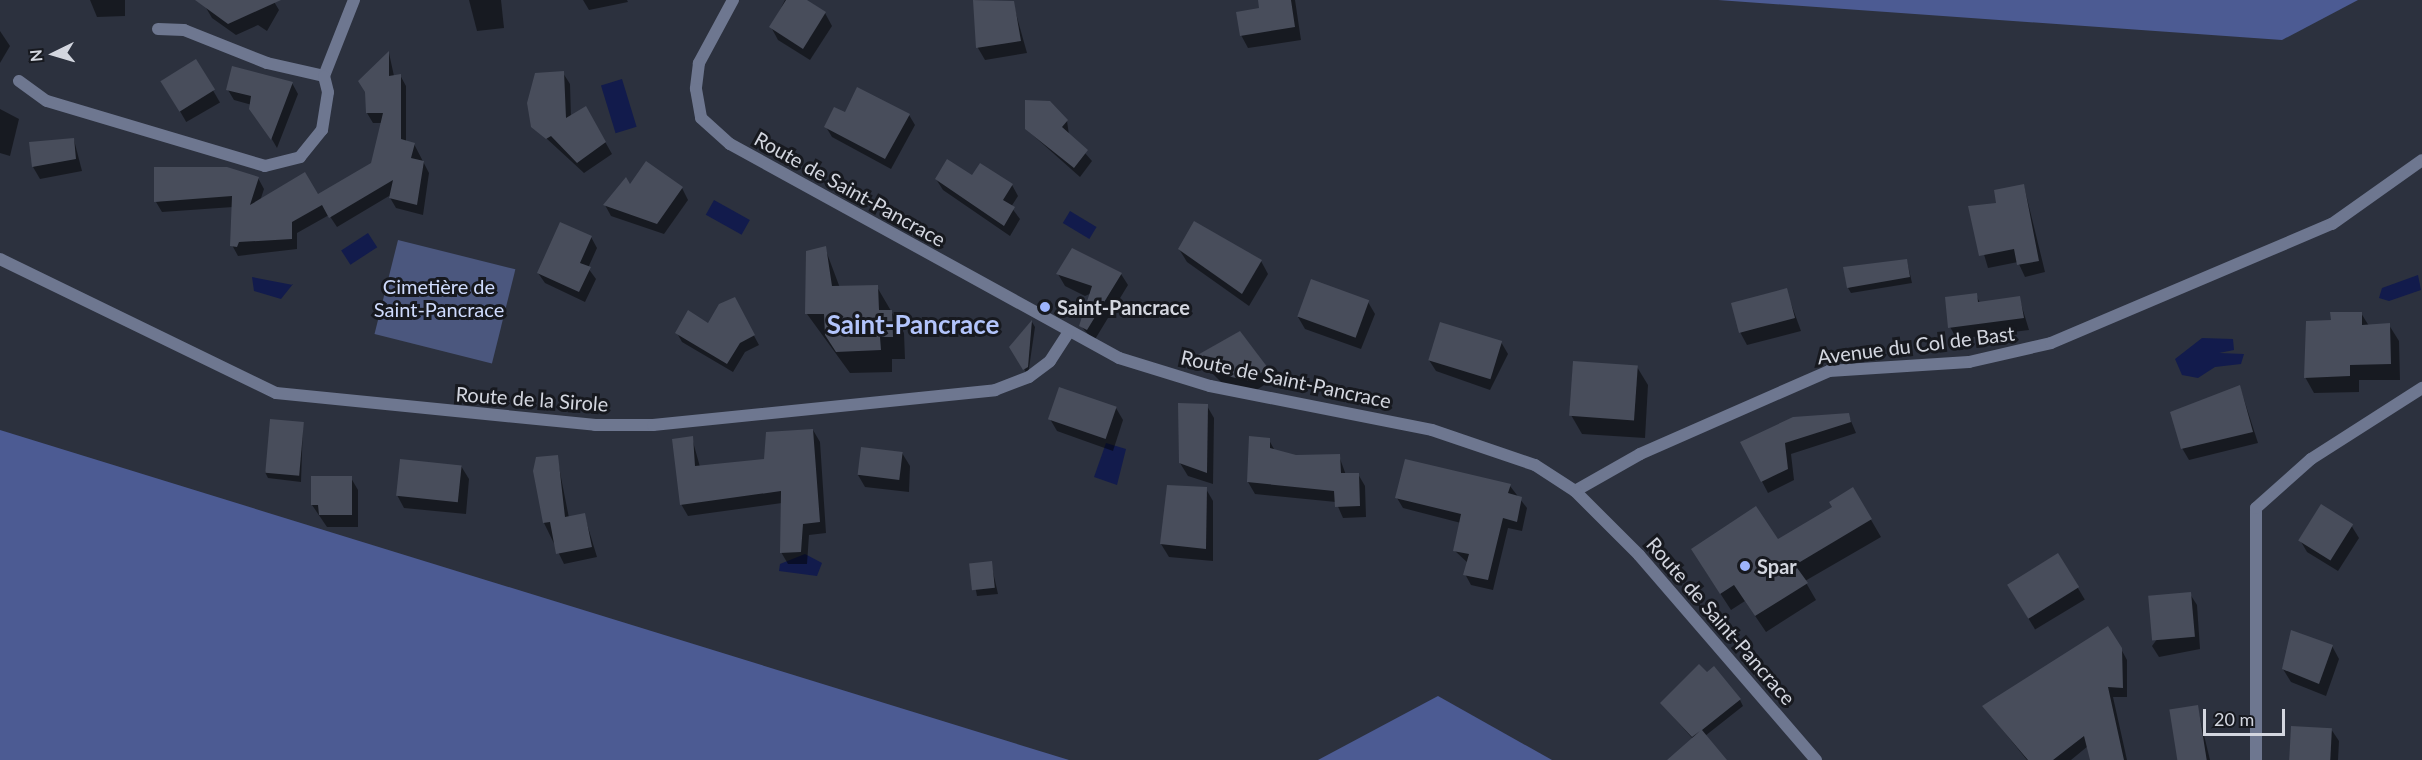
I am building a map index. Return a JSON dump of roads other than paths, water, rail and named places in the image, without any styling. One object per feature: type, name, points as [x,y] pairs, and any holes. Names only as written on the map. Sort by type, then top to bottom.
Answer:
[{"type":"street","points":[[19,81],[47,101],[265,166],[300,157],[322,130],[328,92],[324,76],[354,0]]},
{"type":"street","name":"Route de Saint-Pancrace","points":[[733,0],[699,63],[696,89],[701,118],[711,129],[1068,333],[1183,380],[1484,445],[1535,465],[1575,491],[1639,555],[1816,760]]},
{"type":"street","points":[[158,29],[184,30],[267,63],[324,76]]},
{"type":"street","name":"Avenue du Col de Bast","points":[[1575,491],[1640,454],[1819,374],[2013,356],[2051,344],[2332,224],[2422,160]]},
{"type":"street","name":"Route de la Sirole","points":[[0,259],[276,393],[595,425],[653,426],[995,390],[1036,372],[1068,333]]},
{"type":"street","points":[[2256,760],[2256,508],[2311,459],[2422,388]]},
{"type":"place","name":"Saint-Pancrace","points":[[1045,307]]},
{"type":"place","name":"Spar","points":[[1745,566]]},
{"type":"district","name":"Saint-Pancrace","points":[[913,325]]},
{"type":"park label","name":"Cimetière de Saint-Pancrace","points":[[439,298]]}]
